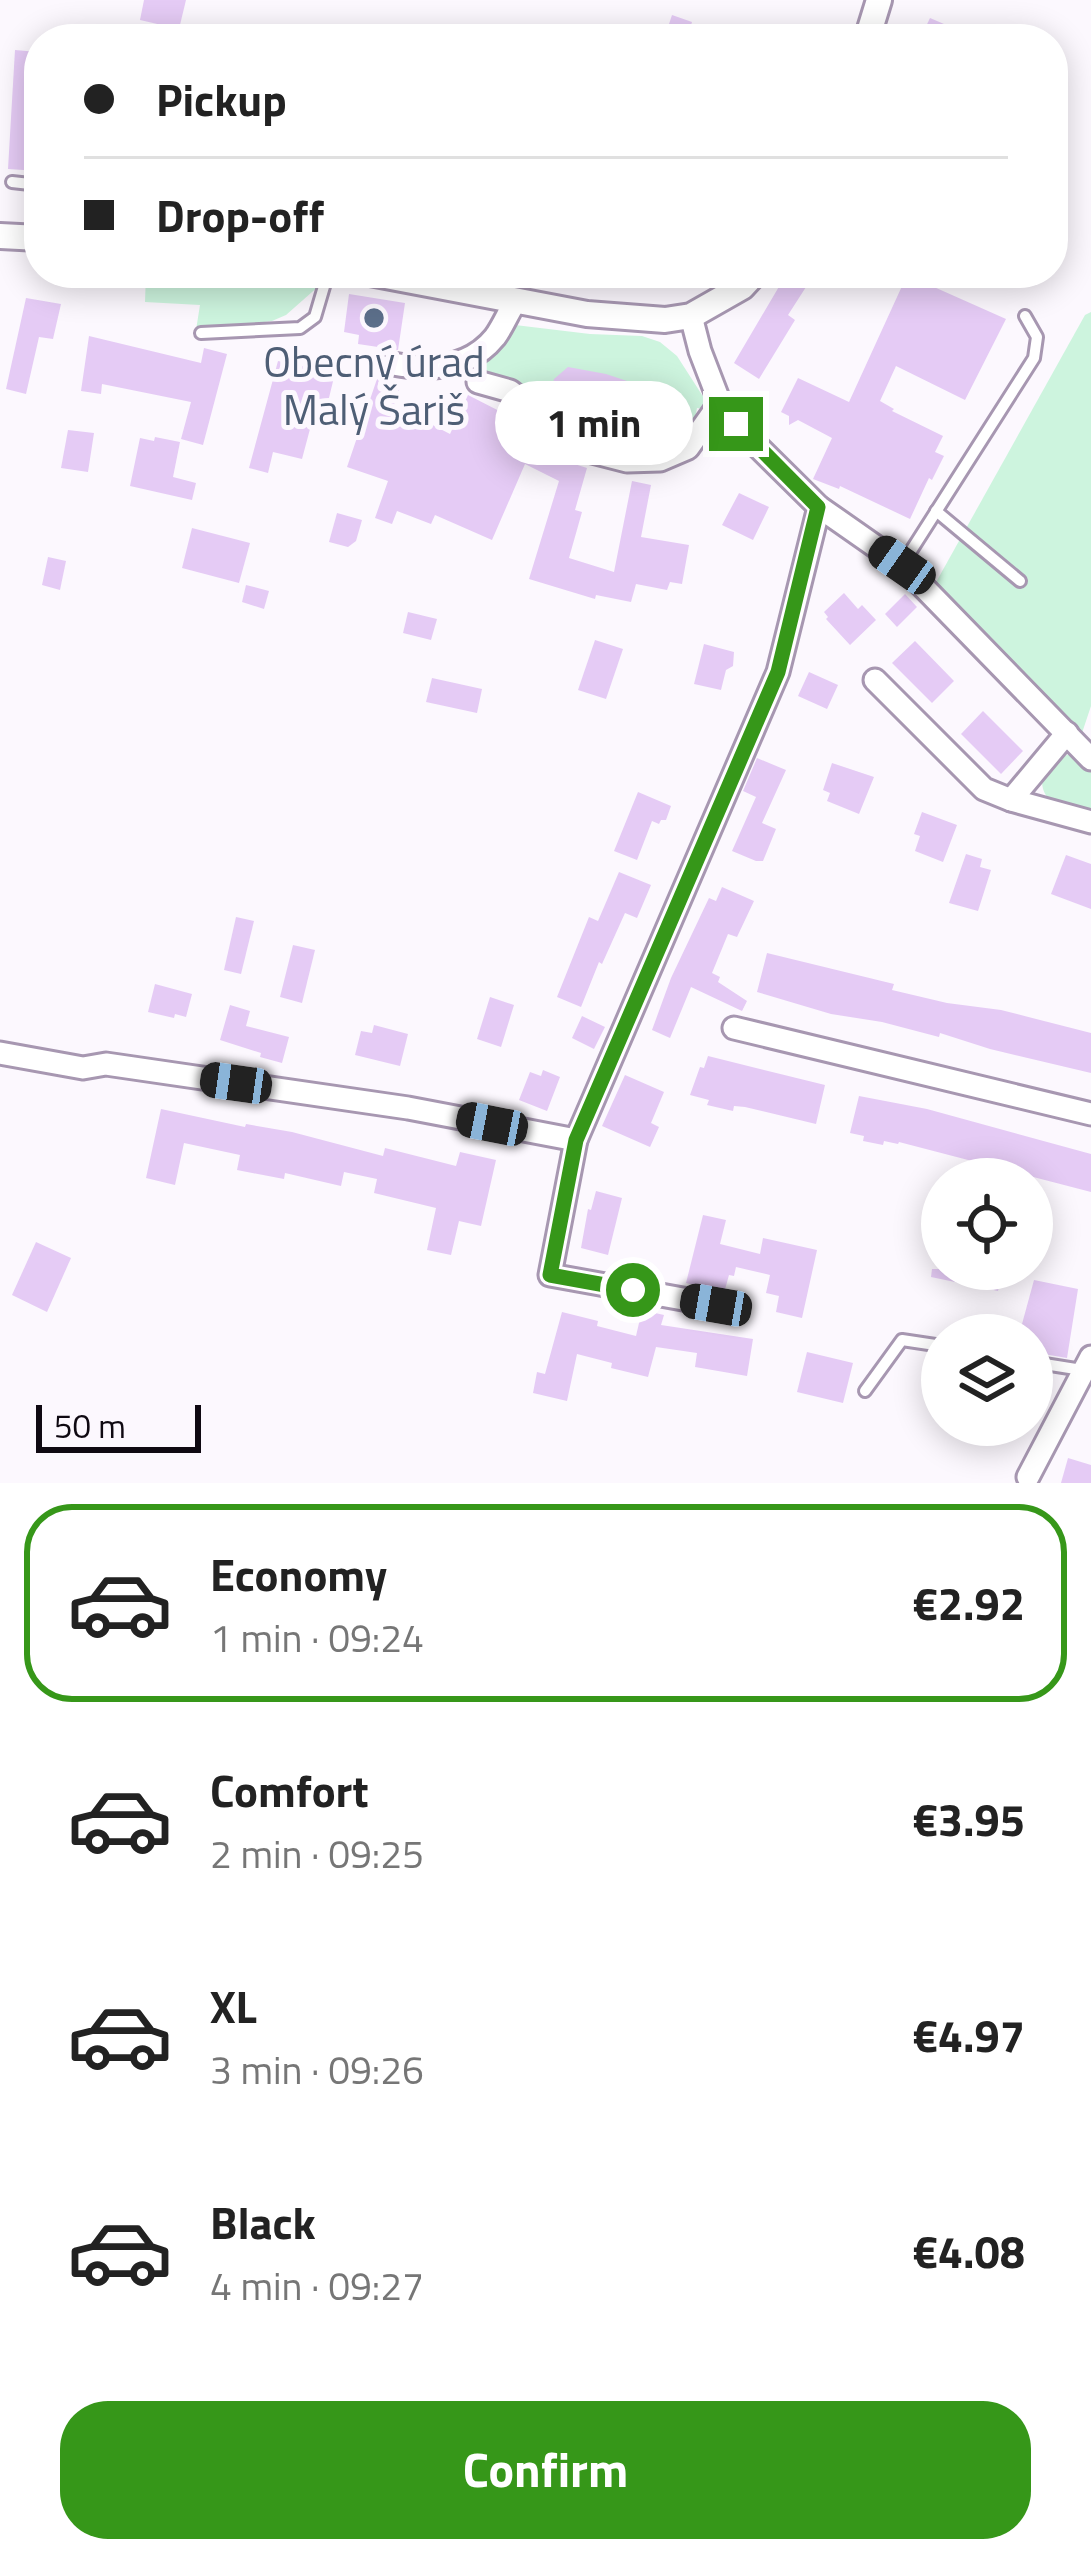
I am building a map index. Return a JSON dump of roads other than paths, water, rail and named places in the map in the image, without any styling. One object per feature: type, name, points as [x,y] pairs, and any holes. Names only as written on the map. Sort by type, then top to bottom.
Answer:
[{"type":"street","points":[[445,288],[587,314],[665,320],[691,316],[736,288]]},
{"type":"street","points":[[393,364],[439,369],[464,360],[493,339],[515,302]]},
{"type":"street","points":[[691,316],[721,403],[736,424],[818,507],[902,565],[1091,759]]},
{"type":"street","points":[[478,382],[510,391],[587,451],[627,460],[660,460],[688,448],[721,403]]},
{"type":"street","points":[[716,1305],[550,1275],[576,1140],[778,672],[818,507]]},
{"type":"street","points":[[875,680],[984,789],[1091,822]]},
{"type":"street","points":[[1011,800],[1067,733]]},
{"type":"street","points":[[734,1028],[1091,1114]]},
{"type":"street","points":[[0,1053],[83,1068],[106,1064],[408,1108],[576,1140]]},
{"type":"street","points":[[1028,1478],[1089,1367]]},
{"type":"lane","points":[[12,182],[24,183]]},
{"type":"lane","points":[[201,333],[300,328],[315,317],[324,288]]},
{"type":"lane","points":[[902,565],[1034,358],[1037,337],[1025,316]]},
{"type":"lane","points":[[936,511],[1020,581]]},
{"type":"lane","points":[[865,1391],[902,1340],[921,1343]]},
{"type":"lane","points":[[1053,1364],[1089,1367]]},
{"type":"place","name":"Obecný úrad Malý Šariš","points":[[374,318]]}]
